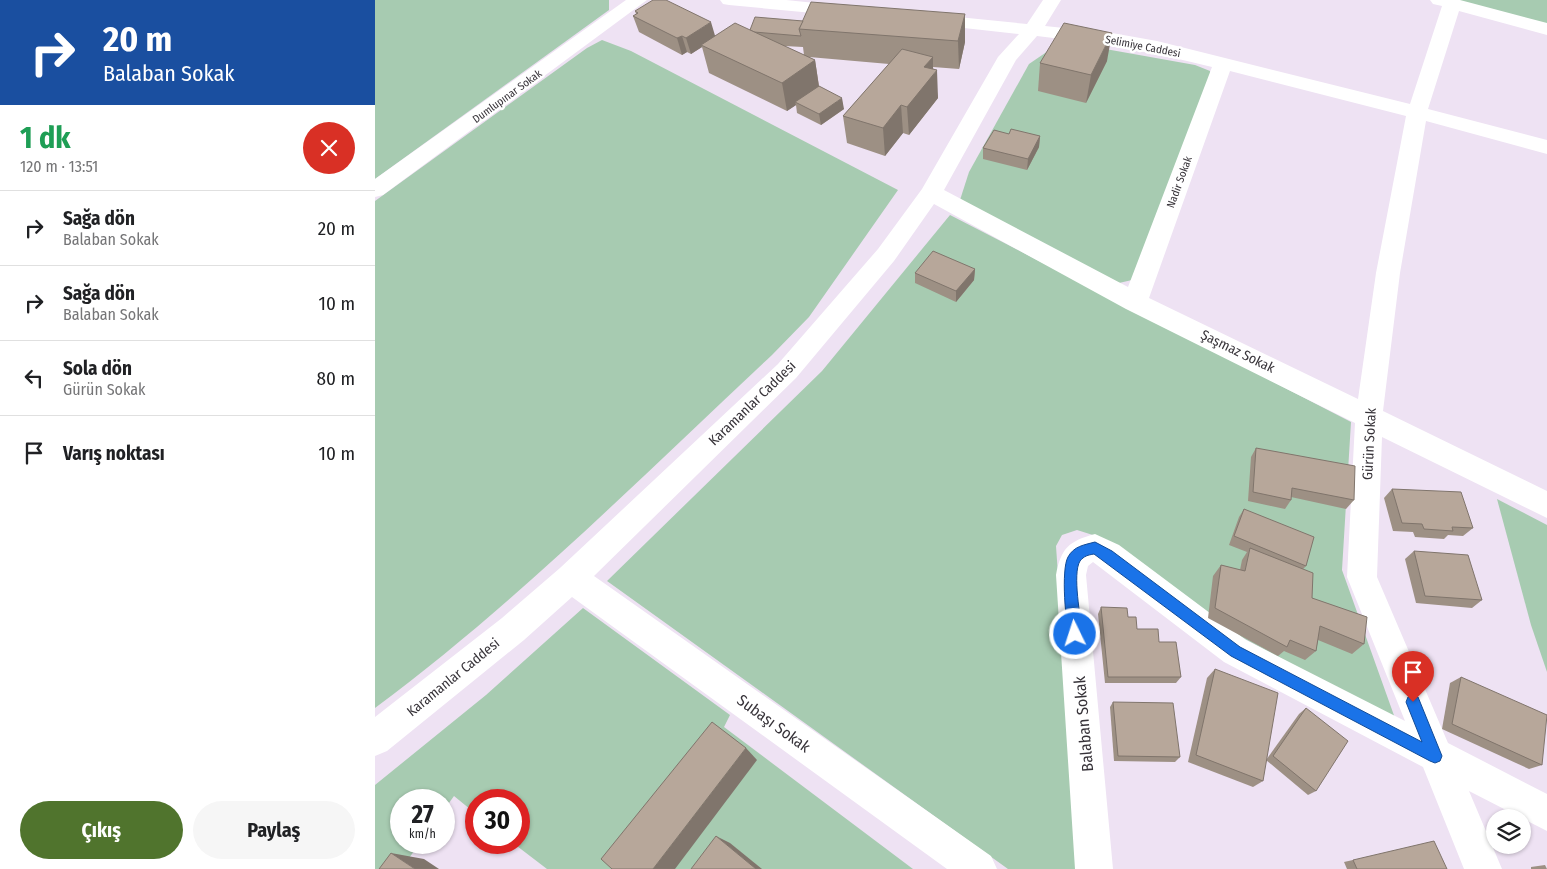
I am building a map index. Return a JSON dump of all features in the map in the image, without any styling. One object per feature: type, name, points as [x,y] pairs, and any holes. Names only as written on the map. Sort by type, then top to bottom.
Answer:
[{"type":"street","name":"Dumlupınar Sokak","points":[[375,190],[638,0]]},
{"type":"street","points":[[729,0],[827,4],[862,12]]},
{"type":"street","name":"Karamanlar Caddesi","points":[[375,739],[513,628],[571,578],[787,371],[886,255],[931,193],[1009,57],[1033,30],[1053,0]]},
{"type":"street","points":[[1445,2],[1547,29]]},
{"type":"street","name":"Gürün Sokak","points":[[1445,2],[1417,112],[1389,273],[1369,415],[1362,577],[1483,869]]},
{"type":"street","name":"Selimiye Caddesi","points":[[909,17],[1121,41],[1223,63],[1547,147]]},
{"type":"street","name":"Nadir Sokak","points":[[1135,302],[1223,63]]},
{"type":"street","name":"Şaşmaz Sokak","points":[[931,193],[1135,302],[1369,415],[1547,505]]},
{"type":"street","name":"Balaban Sokak","points":[[1094,869],[1071,575],[1073,560],[1082,550],[1095,548],[1108,555],[1235,651],[1547,813]]},
{"type":"street","name":"Subaşı Sokak","points":[[571,578],[978,869]]},
{"type":"green space","points":[[375,0],[609,0],[609,10],[375,179]]},
{"type":"green space","points":[[1455,0],[1547,0],[1547,24]]},
{"type":"green space","points":[[602,40],[631,51],[898,190],[809,317],[772,355],[529,582],[428,668],[375,708],[375,201],[587,48]]},
{"type":"green space","points":[[1083,45],[1195,65],[1210,71],[1210,76],[1132,280],[1119,283],[960,200],[969,172],[1029,64],[1051,49]]},
{"type":"green space","points":[[950,215],[1351,422],[1342,570],[1396,721],[1199,614],[1096,536],[1077,530],[1062,535],[1056,546],[1078,867],[1077,869],[1008,869],[607,581],[822,371]]},
{"type":"green space","points":[[1497,499],[1547,525],[1547,672],[1531,625]]},
{"type":"green space","points":[[583,608],[730,715],[724,727],[913,869],[547,869],[527,854],[530,854],[530,789],[465,789],[465,805],[455,797],[455,789],[390,789],[390,854],[412,854],[401,869],[375,869],[375,785],[486,695]]},
{"type":"building","points":[[653,0],[666,0],[711,22],[686,38],[682,36],[677,38],[633,16],[638,13],[635,11]]},
{"type":"building","points":[[811,2],[965,14],[958,41],[799,29]]},
{"type":"building","points":[[755,17],[803,21],[799,29],[801,36],[754,32],[750,30]]},
{"type":"building","points":[[735,23],[815,60],[782,83],[701,45]]},
{"type":"building","points":[[1064,23],[1112,33],[1091,75],[1040,63]]},
{"type":"building","points":[[902,49],[933,57],[924,67],[937,70],[907,107],[901,105],[883,128],[843,116]]},
{"type":"building","points":[[819,86],[842,98],[819,114],[795,102]]},
{"type":"building","points":[[1011,129],[1040,136],[1028,159],[983,148],[994,130],[1009,134]]},
{"type":"building","points":[[933,251],[975,269],[956,291],[915,273]]},
{"type":"building","points":[[1256,448],[1355,466],[1354,500],[1292,488],[1291,500],[1253,492]]},
{"type":"building","points":[[1392,489],[1461,492],[1473,528],[1452,527],[1453,531],[1424,529],[1422,524],[1402,523]]},
{"type":"building","points":[[1244,509],[1314,537],[1306,566],[1234,536]]},
{"type":"building","points":[[1250,548],[1313,573],[1312,598],[1367,617],[1364,644],[1320,626],[1316,651],[1290,640],[1287,647],[1215,608],[1221,565],[1245,571]]},
{"type":"building","points":[[1414,551],[1468,555],[1482,600],[1425,596]]},
{"type":"building","points":[[1101,607],[1127,608],[1128,617],[1136,617],[1137,629],[1158,629],[1159,642],[1176,642],[1181,677],[1108,677]]},
{"type":"building","points":[[1215,669],[1278,693],[1263,781],[1196,755]]},
{"type":"building","points":[[1461,677],[1547,715],[1542,765],[1452,724]]},
{"type":"building","points":[[1113,702],[1173,703],[1180,757],[1118,756]]},
{"type":"building","points":[[1306,708],[1348,741],[1316,791],[1273,756]]},
{"type":"building","points":[[712,722],[746,748],[653,869],[612,869],[601,859]]},
{"type":"building","points":[[716,836],[756,869],[691,869]]},
{"type":"building","points":[[1434,841],[1447,869],[1357,869],[1353,860]]},
{"type":"building","points":[[390,854],[392,854],[415,869],[379,869]]},
{"type":"route","points":[[1075,634],[1071,575],[1073,560],[1082,550],[1095,548],[1108,555],[1235,651],[1435,756],[1413,702]]}]
